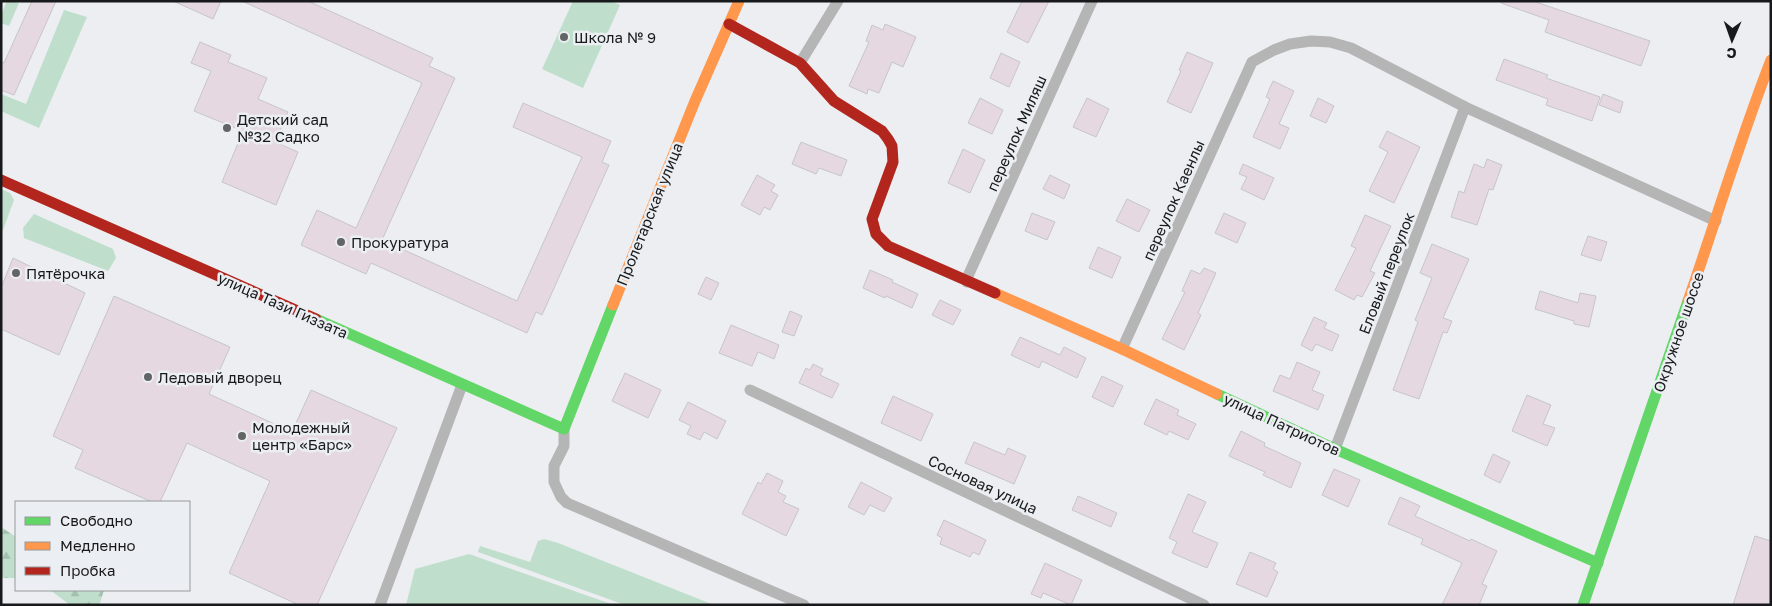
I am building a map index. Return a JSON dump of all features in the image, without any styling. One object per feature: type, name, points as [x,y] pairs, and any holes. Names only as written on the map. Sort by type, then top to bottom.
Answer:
[{"type":"street","name":"Пролетарская улица","points":[[564,429],[695,101],[739,1]]},
{"type":"street","points":[[800,63],[838,1]]},
{"type":"street","name":"переулок Миляш","points":[[967,279],[1092,1]]},
{"type":"street","name":"улица Патриотов","points":[[729,24],[800,63],[834,101],[882,131],[892,146],[893,162],[872,218],[876,234],[888,246],[967,279],[1122,349],[1335,450],[1598,563]]},
{"type":"street","name":"переулок Каенлы","points":[[1122,349],[1252,62],[1290,44],[1311,41],[1330,42],[1351,48],[1465,107]]},
{"type":"street","name":"Окружное шоссе","points":[[1583,605],[1716,221],[1746,125],[1771,60]]},
{"type":"street","points":[[1465,107],[1716,221]]},
{"type":"street","name":"Еловый переулок","points":[[1335,450],[1465,107]]},
{"type":"street","name":"улица Тази Гиззата","points":[[1,180],[564,429]]},
{"type":"street","points":[[380,605],[462,385]]},
{"type":"street","name":"Сосновая улица","points":[[750,390],[1204,605]]},
{"type":"street","points":[[564,429],[564,446],[554,466],[554,482],[566,503],[804,605]]},
{"type":"green space","points":[[7,1],[19,3],[9,26],[1,23],[1,15]]},
{"type":"green space","points":[[573,1],[611,1],[620,5],[583,88],[542,69]]},
{"type":"green space","points":[[64,10],[87,17],[39,128],[1,111],[1,94],[26,104]]},
{"type":"green space","points":[[1,189],[10,193],[14,200],[1,231]]},
{"type":"green space","points":[[34,214],[113,249],[116,258],[108,271],[24,238],[23,228]]},
{"type":"green space","points":[[1,527],[15,536],[15,578],[1,578]]},
{"type":"green space","points":[[544,539],[714,605],[625,605],[478,552],[480,546],[530,562],[538,541]]},
{"type":"green space","points":[[469,554],[614,605],[406,605],[415,569]]},
{"type":"green space","points":[[51,591],[104,591],[98,605],[70,605]]},
{"type":"building","points":[[32,1],[56,1],[14,95],[1,90],[1,62],[4,63]]},
{"type":"building","points":[[173,1],[221,1],[213,19]]},
{"type":"building","points":[[242,1],[308,1],[433,58],[429,66],[455,78],[382,240],[517,301],[582,157],[513,127],[523,103],[611,141],[602,162],[609,165],[542,315],[536,312],[527,333],[371,263],[366,274],[301,245],[317,210],[356,228],[422,83]]},
{"type":"building","points":[[1022,1],[1049,1],[1028,43],[1007,32]]},
{"type":"building","points":[[1501,1],[1533,1],[1650,41],[1641,66],[1545,32],[1549,20],[1501,3]]},
{"type":"building","points":[[885,24],[916,37],[903,67],[892,62],[879,93],[868,89],[867,94],[849,86],[869,42],[866,41],[872,25],[883,30]]},
{"type":"building","points":[[200,42],[231,55],[228,62],[267,78],[258,99],[288,112],[275,142],[298,152],[276,205],[222,182],[243,131],[194,111],[211,71],[191,63]]},
{"type":"building","points":[[1187,52],[1213,63],[1191,113],[1167,102]]},
{"type":"building","points":[[1001,53],[1020,62],[1009,87],[990,78]]},
{"type":"building","points":[[1504,59],[1548,75],[1546,78],[1600,97],[1592,121],[1546,105],[1548,99],[1496,80]]},
{"type":"building","points":[[1273,81],[1294,91],[1279,124],[1289,128],[1280,149],[1253,137],[1270,99],[1266,97]]},
{"type":"building","points":[[1603,94],[1623,102],[1620,113],[1599,105]]},
{"type":"building","points":[[980,98],[1003,110],[992,134],[968,123]]},
{"type":"building","points":[[1087,98],[1109,109],[1096,137],[1073,127]]},
{"type":"building","points":[[1318,98],[1334,106],[1326,123],[1310,116]]},
{"type":"building","points":[[1387,131],[1420,147],[1394,203],[1369,191],[1388,152],[1379,147]]},
{"type":"building","points":[[801,142],[847,160],[841,176],[819,168],[816,174],[792,164]]},
{"type":"building","points":[[963,149],[985,160],[970,193],[948,183]]},
{"type":"building","points":[[1487,159],[1502,165],[1493,190],[1489,189],[1477,225],[1451,217],[1459,191],[1464,193],[1474,164],[1484,168]]},
{"type":"building","points":[[1243,164],[1274,178],[1264,200],[1241,189],[1247,177],[1239,174]]},
{"type":"building","points":[[757,175],[775,185],[771,191],[778,195],[770,210],[764,207],[760,215],[741,205]]},
{"type":"building","points":[[1050,175],[1070,185],[1064,199],[1043,189]]},
{"type":"building","points":[[1127,199],[1150,210],[1139,232],[1116,221]]},
{"type":"building","points":[[1032,213],[1055,222],[1047,240],[1025,231]]},
{"type":"building","points":[[1224,213],[1246,223],[1237,243],[1215,233]]},
{"type":"building","points":[[1365,215],[1391,226],[1370,271],[1375,273],[1362,297],[1357,295],[1354,300],[1335,290],[1356,248],[1351,246]]},
{"type":"building","points":[[1588,236],[1607,242],[1601,261],[1581,255]]},
{"type":"building","points":[[1432,244],[1469,259],[1443,318],[1452,321],[1447,333],[1443,332],[1419,399],[1393,390],[1418,322],[1415,320],[1432,278],[1420,273]]},
{"type":"building","points":[[1098,247],[1121,257],[1112,278],[1089,268]]},
{"type":"building","points":[[13,258],[85,293],[59,355],[1,329],[1,288]]},
{"type":"building","points":[[1204,268],[1216,273],[1198,313],[1201,315],[1184,350],[1162,339],[1185,292],[1182,291],[1191,270],[1200,274]]},
{"type":"building","points":[[870,270],[918,294],[912,308],[863,288]]},
{"type":"building","points":[[706,277],[719,283],[711,300],[698,294]]},
{"type":"building","points":[[1540,291],[1578,303],[1580,293],[1596,296],[1589,327],[1574,324],[1574,321],[1535,309]]},
{"type":"building","points":[[114,296],[230,347],[209,394],[292,432],[311,390],[397,428],[317,605],[299,605],[229,573],[270,481],[187,443],[160,501],[150,501],[75,468],[83,450],[53,436]]},
{"type":"building","points":[[940,300],[961,310],[953,325],[932,315]]},
{"type":"building","points":[[790,311],[802,316],[794,336],[782,332]]},
{"type":"building","points":[[1314,317],[1327,323],[1324,328],[1339,335],[1332,351],[1316,344],[1312,351],[1301,345]]},
{"type":"building","points":[[731,325],[779,345],[774,359],[758,352],[752,366],[719,353]]},
{"type":"building","points":[[1020,337],[1060,355],[1064,347],[1086,358],[1077,378],[1042,361],[1039,368],[1011,355]]},
{"type":"building","points":[[1297,362],[1320,372],[1312,390],[1324,395],[1318,410],[1273,391],[1280,375],[1290,379]]},
{"type":"building","points":[[813,364],[823,369],[820,375],[839,384],[832,398],[799,383],[806,368],[810,370]]},
{"type":"building","points":[[625,373],[661,390],[648,418],[612,401]]},
{"type":"building","points":[[1102,376],[1123,386],[1113,407],[1092,397]]},
{"type":"building","points":[[1527,395],[1551,405],[1543,424],[1555,428],[1547,446],[1512,431]]},
{"type":"building","points":[[893,396],[933,414],[921,441],[881,423]]},
{"type":"building","points":[[1156,399],[1179,410],[1177,415],[1196,424],[1188,440],[1169,431],[1167,435],[1144,424]]},
{"type":"building","points":[[688,402],[726,421],[717,439],[704,432],[700,440],[687,434],[691,426],[679,420]]},
{"type":"building","points":[[1241,431],[1265,443],[1264,446],[1301,463],[1291,488],[1263,475],[1265,472],[1229,456]]},
{"type":"building","points":[[974,442],[1005,455],[1008,448],[1026,456],[1014,484],[965,463]]},
{"type":"building","points":[[1493,454],[1510,462],[1500,483],[1484,475]]},
{"type":"building","points":[[1334,469],[1360,480],[1348,507],[1322,495]]},
{"type":"building","points":[[767,473],[783,481],[778,492],[786,496],[783,502],[799,509],[786,536],[742,514],[758,482],[761,484]]},
{"type":"building","points":[[861,482],[892,498],[884,512],[870,505],[864,515],[848,507]]},
{"type":"building","points":[[1188,494],[1206,502],[1192,532],[1218,543],[1207,568],[1172,553],[1177,542],[1169,538]]},
{"type":"building","points":[[1078,496],[1117,513],[1111,527],[1072,510]]},
{"type":"building","points":[[1400,497],[1420,506],[1415,516],[1497,551],[1482,584],[1487,586],[1479,605],[1442,605],[1462,563],[1421,544],[1423,539],[1388,524]]},
{"type":"building","points":[[944,520],[986,540],[979,555],[973,552],[970,557],[940,544],[942,538],[937,535]]},
{"type":"building","points":[[1755,536],[1771,541],[1771,605],[1733,605]]},
{"type":"building","points":[[1250,552],[1276,563],[1273,569],[1278,572],[1267,597],[1236,584]]},
{"type":"building","points":[[1045,563],[1082,580],[1071,605],[1043,593],[1041,598],[1031,594]]},
{"type":"traffic: fast","points":[[1583,605],[1688,301]]},
{"type":"traffic: fast","points":[[316,319],[564,429],[613,305]]},
{"type":"traffic: fast","points":[[1217,394],[1335,449],[1598,563]]},
{"type":"traffic: slow","points":[[613,305],[695,101],[739,1]]},
{"type":"traffic: slow","points":[[1688,301],[1738,150],[1771,60]]},
{"type":"traffic: slow","points":[[995,293],[1122,349],[1217,394]]},
{"type":"traffic: jam","points":[[729,24],[800,63],[834,101],[882,131],[888,139],[892,146],[893,162],[872,219],[876,234],[888,246],[995,293]]},
{"type":"traffic: jam","points":[[1,180],[316,319]]},
{"type":"place","name":"Школа № 9","points":[[564,37]]},
{"type":"place","name":"Детский сад №32 Садко","points":[[227,128]]},
{"type":"place","name":"Прокуратура","points":[[341,242]]},
{"type":"place","name":"Пятёрочка","points":[[16,273]]},
{"type":"place","name":"Ледовый дворец","points":[[148,377]]},
{"type":"place","name":"Молодежный центр «Барс»","points":[[242,436]]}]
